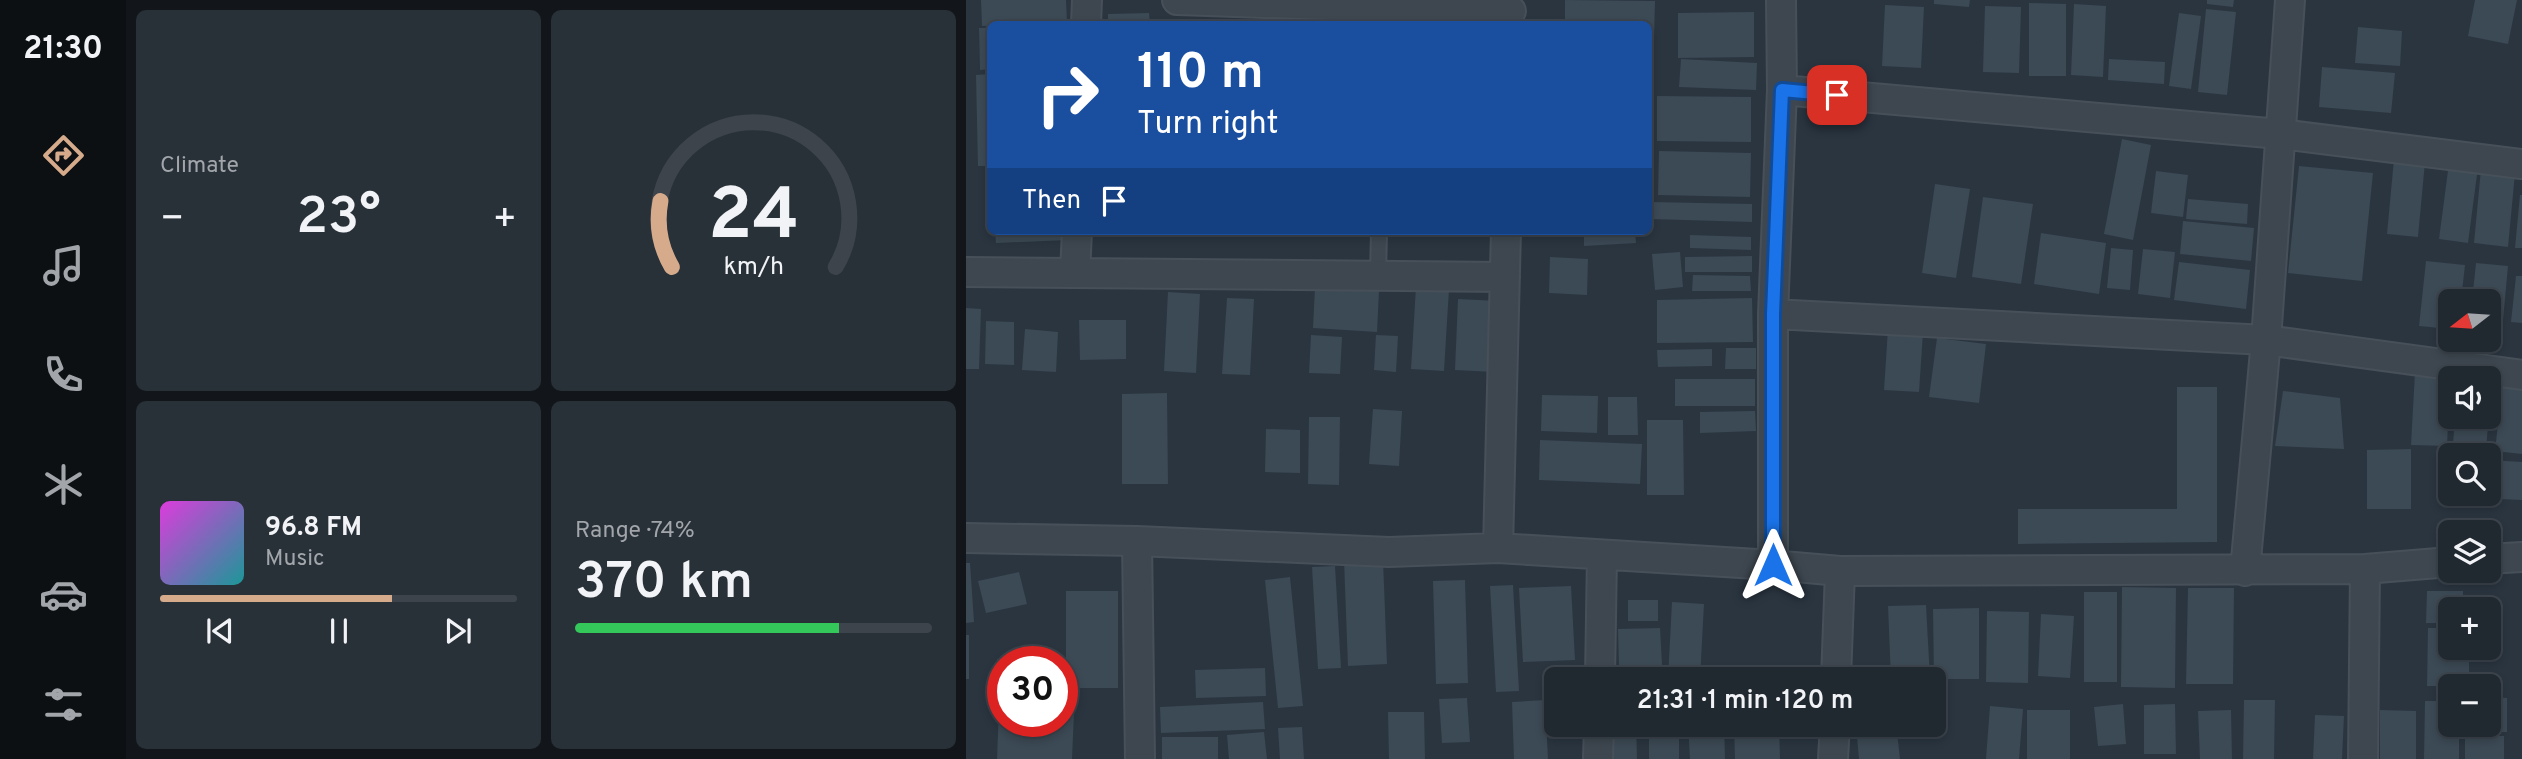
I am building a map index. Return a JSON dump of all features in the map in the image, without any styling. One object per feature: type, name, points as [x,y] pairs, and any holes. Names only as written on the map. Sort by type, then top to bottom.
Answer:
[{"type":"street","points":[[1086,21],[1087,0]]},
{"type":"street","points":[[1177,0],[1511,12]]},
{"type":"street","points":[[1773,565],[1773,314],[1782,90],[1781,0]]},
{"type":"street","points":[[2245,570],[2266,340],[2290,0]]},
{"type":"street","points":[[1782,90],[2280,134],[2522,164]]},
{"type":"street","points":[[1075,273],[1077,235]]},
{"type":"street","points":[[1498,548],[1506,235]]},
{"type":"street","points":[[966,272],[1505,277]]},
{"type":"street","points":[[1773,314],[2266,340],[2522,375]]},
{"type":"street","points":[[966,538],[1137,541],[1389,552],[1498,548],[1840,571],[2365,569],[2438,563]]},
{"type":"street","points":[[1137,541],[1140,759]]},
{"type":"street","points":[[1600,667],[1601,555]]},
{"type":"street","points":[[2501,558],[2522,557]]},
{"type":"street","points":[[2363,759],[2365,569]]},
{"type":"street","points":[[1836,667],[1840,571]]},
{"type":"street","points":[[1598,759],[1599,737]]},
{"type":"street","points":[[1833,759],[1834,737]]},
{"type":"lane","points":[[1378,276],[1379,235]]},
{"type":"building","points":[[981,0],[1066,0],[1067,21],[987,21],[987,26],[982,26]]},
{"type":"building","points":[[1565,0],[1655,1],[1654,38],[1652,21],[1565,21]]},
{"type":"building","points":[[1934,0],[1970,0],[1969,7],[1934,4]]},
{"type":"building","points":[[2207,0],[2234,0],[2233,7],[2207,4]]},
{"type":"building","points":[[2475,0],[2517,0],[2508,44],[2468,36]]},
{"type":"building","points":[[2029,3],[2066,4],[2066,76],[2029,76]]},
{"type":"building","points":[[2074,4],[2106,6],[2103,77],[2071,75]]},
{"type":"building","points":[[1885,5],[1924,7],[1921,68],[1882,66]]},
{"type":"building","points":[[1985,6],[2021,7],[2019,73],[1983,72]]},
{"type":"building","points":[[2206,9],[2236,12],[2227,95],[2198,92]]},
{"type":"building","points":[[1754,12],[1754,57],[1678,58],[1678,13]]},
{"type":"building","points":[[1149,13],[1150,21],[1108,21],[1108,14]]},
{"type":"building","points":[[2179,13],[2201,16],[2191,89],[2169,86]]},
{"type":"building","points":[[1203,19],[1230,20],[1230,21]]},
{"type":"building","points":[[2358,27],[2402,31],[2400,66],[2355,63]]},
{"type":"building","points":[[979,28],[987,28],[987,69],[980,70]]},
{"type":"building","points":[[1652,53],[1654,53],[1653,86]]},
{"type":"building","points":[[1681,59],[1757,63],[1756,90],[1679,87]]},
{"type":"building","points":[[2109,59],[2165,62],[2164,84],[2108,80]]},
{"type":"building","points":[[2322,67],[2395,73],[2391,113],[2319,107]]},
{"type":"building","points":[[987,74],[987,166],[978,166],[976,75]]},
{"type":"building","points":[[1657,96],[1751,97],[1751,142],[1657,141]]},
{"type":"building","points":[[2122,139],[2151,145],[2133,240],[2104,234]]},
{"type":"building","points":[[1659,151],[1751,153],[1750,197],[1658,195]]},
{"type":"building","points":[[2394,159],[2425,162],[2418,237],[2387,234]]},
{"type":"building","points":[[2449,163],[2478,167],[2468,243],[2439,239]]},
{"type":"building","points":[[2299,166],[2373,173],[2362,281],[2288,273]]},
{"type":"building","points":[[2481,169],[2515,173],[2508,247],[2474,243]]},
{"type":"building","points":[[2156,171],[2188,175],[2183,217],[2151,213]]},
{"type":"building","points":[[1935,184],[1970,189],[1956,278],[1922,273]]},
{"type":"building","points":[[2520,195],[2522,248],[2515,248]]},
{"type":"building","points":[[1983,197],[2033,204],[2021,284],[1972,277]]},
{"type":"building","points":[[2188,199],[2248,204],[2247,224],[2186,219]]},
{"type":"building","points":[[1652,202],[1752,204],[1752,222],[1652,219]]},
{"type":"building","points":[[2183,221],[2254,228],[2251,261],[2180,254]]},
{"type":"building","points":[[2041,233],[2106,243],[2099,294],[2034,284]]},
{"type":"building","points":[[995,235],[1068,235],[1068,240],[996,243]]},
{"type":"building","points":[[1584,235],[1635,235],[1636,243],[1584,246]]},
{"type":"building","points":[[1690,235],[1751,237],[1751,250],[1690,248]]},
{"type":"building","points":[[2111,248],[2133,250],[2130,290],[2107,288]]},
{"type":"building","points":[[2143,249],[2175,252],[2170,298],[2138,294]]},
{"type":"building","points":[[1680,252],[1683,287],[1655,290],[1652,254]]},
{"type":"building","points":[[1752,256],[1752,272],[1685,272],[1685,257]]},
{"type":"building","points":[[1550,257],[1588,259],[1587,295],[1549,293]]},
{"type":"building","points":[[2426,261],[2465,265],[2462,289],[2438,289],[2438,328],[2419,326]]},
{"type":"building","points":[[2179,262],[2250,270],[2246,309],[2174,300]]},
{"type":"building","points":[[2476,263],[2508,266],[2502,331],[2501,289],[2473,289]]},
{"type":"building","points":[[1693,275],[1750,276],[1751,291],[1692,291]]},
{"type":"building","points":[[2516,276],[2522,276],[2522,323],[2511,322]]},
{"type":"building","points":[[1315,287],[1379,291],[1377,332],[1313,328]]},
{"type":"building","points":[[1416,287],[1449,289],[1444,371],[1411,369]]},
{"type":"building","points":[[1168,292],[1200,294],[1196,373],[1164,371]]},
{"type":"building","points":[[1227,298],[1254,299],[1250,375],[1222,374]]},
{"type":"building","points":[[1752,298],[1753,342],[1657,343],[1657,300]]},
{"type":"building","points":[[1458,299],[1498,301],[1495,372],[1455,370]]},
{"type":"building","points":[[966,308],[981,309],[979,369],[966,369]]},
{"type":"building","points":[[1079,320],[1126,320],[1126,359],[1080,360]]},
{"type":"building","points":[[986,321],[1014,322],[1014,365],[985,364]]},
{"type":"building","points":[[1025,329],[1058,332],[1056,372],[1022,370]]},
{"type":"building","points":[[1888,329],[1923,332],[1919,392],[1884,390]]},
{"type":"building","points":[[1311,335],[1342,337],[1340,374],[1309,373]]},
{"type":"building","points":[[1376,335],[1398,336],[1396,372],[1374,370]]},
{"type":"building","points":[[1937,338],[1986,344],[1979,403],[1929,397]]},
{"type":"building","points":[[1726,348],[1756,348],[1756,369],[1725,369]]},
{"type":"building","points":[[1712,349],[1712,366],[1658,367],[1657,350]]},
{"type":"building","points":[[2415,372],[2438,376],[2438,429],[2448,429],[2447,443],[2438,443],[2438,446],[2411,445]]},
{"type":"building","points":[[2503,378],[2522,380],[2522,454],[2501,452],[2501,443],[2496,443],[2497,429],[2501,429]]},
{"type":"building","points":[[1675,379],[1755,379],[1755,406],[1675,406]]},
{"type":"building","points":[[2177,387],[2217,387],[2217,542],[2018,544],[2018,509],[2177,509]]},
{"type":"building","points":[[2283,391],[2340,398],[2344,449],[2275,446]]},
{"type":"building","points":[[1167,393],[1168,484],[1122,484],[1122,394]]},
{"type":"building","points":[[1542,395],[1598,396],[1597,433],[1541,431]]},
{"type":"building","points":[[1608,397],[1637,397],[1638,435],[1608,435]]},
{"type":"building","points":[[1373,409],[1402,411],[1399,466],[1369,464]]},
{"type":"building","points":[[1755,411],[1756,431],[1700,433],[1700,412]]},
{"type":"building","points":[[1309,417],[1340,417],[1339,485],[1308,484]]},
{"type":"building","points":[[1647,420],[1683,420],[1684,495],[1647,495]]},
{"type":"building","points":[[1266,429],[1300,430],[1300,473],[1265,472]]},
{"type":"building","points":[[2454,429],[2488,429],[2486,443],[2453,443]]},
{"type":"building","points":[[1540,440],[1642,444],[1640,484],[1539,480]]},
{"type":"building","points":[[2411,449],[2411,509],[2367,509],[2367,450]]},
{"type":"building","points":[[2501,461],[2522,462],[2522,500],[2501,499]]},
{"type":"building","points":[[1383,559],[1387,664],[1348,666],[1344,560]]},
{"type":"building","points":[[966,563],[970,563],[974,622],[966,623]]},
{"type":"building","points":[[1335,566],[1341,668],[1318,669],[1312,567]]},
{"type":"building","points":[[1019,572],[1027,604],[986,613],[978,581]]},
{"type":"building","points":[[1290,577],[1303,706],[1278,708],[1265,580]]},
{"type":"building","points":[[1465,580],[1468,683],[1436,684],[1433,581]]},
{"type":"building","points":[[1513,585],[1519,691],[1496,692],[1490,586]]},
{"type":"building","points":[[1571,586],[1575,660],[1523,662],[1519,588]]},
{"type":"building","points":[[2122,587],[2176,588],[2175,688],[2121,687]]},
{"type":"building","points":[[2188,588],[2234,588],[2233,684],[2186,684]]},
{"type":"building","points":[[1066,591],[1118,591],[1118,688],[1078,688],[1078,646],[1066,646]]},
{"type":"building","points":[[2427,591],[2463,591],[2463,597],[2438,597],[2438,623],[2426,623]]},
{"type":"building","points":[[2084,592],[2117,592],[2117,682],[2084,682]]},
{"type":"building","points":[[1628,600],[1658,600],[1658,621],[1628,621]]},
{"type":"building","points":[[1672,602],[1704,604],[1701,667],[1669,667]]},
{"type":"building","points":[[1926,605],[1929,667],[1891,667],[1888,606]]},
{"type":"building","points":[[1979,608],[1979,679],[1946,679],[1946,667],[1934,667],[1933,609]]},
{"type":"building","points":[[1987,611],[2029,612],[2028,683],[1986,682]]},
{"type":"building","points":[[2041,614],[2074,616],[2070,678],[2038,676]]},
{"type":"building","points":[[1660,628],[1662,665],[1619,666],[1618,629]]},
{"type":"building","points":[[2428,628],[2438,628],[2438,660],[2469,660],[2469,674],[2438,674],[2438,686],[2427,686]]},
{"type":"building","points":[[966,635],[969,635],[969,679],[966,679]]},
{"type":"building","points":[[1265,668],[1266,696],[1196,698],[1195,670]]},
{"type":"building","points":[[1467,698],[1470,742],[1442,743],[1439,699]]},
{"type":"building","points":[[2501,698],[2507,698],[2507,732],[2501,732]]},
{"type":"building","points":[[1544,700],[1544,737],[1547,737],[1548,759],[1514,759],[1512,702]]},
{"type":"building","points":[[2244,700],[2275,700],[2274,759],[2243,759]]},
{"type":"building","points":[[2425,701],[2438,701],[2438,737],[2459,737],[2459,759],[2424,759]]},
{"type":"building","points":[[1263,702],[1265,729],[1161,733],[1160,707]]},
{"type":"building","points":[[2123,704],[2126,744],[2098,746],[2094,707]]},
{"type":"building","points":[[2175,704],[2176,754],[2144,754],[2144,705]]},
{"type":"building","points":[[1990,706],[2023,709],[2019,759],[1986,759]]},
{"type":"building","points":[[2027,710],[2070,710],[2070,759],[2027,759]]},
{"type":"building","points":[[2231,710],[2232,759],[2200,759],[2198,711]]},
{"type":"building","points":[[2380,710],[2416,711],[2416,759],[2380,759]]},
{"type":"building","points":[[1388,712],[1424,712],[1425,759],[1389,759]]},
{"type":"building","points":[[2315,715],[2344,716],[2342,759],[2313,759]]},
{"type":"building","points":[[1302,727],[1304,759],[1280,759],[1278,728]]},
{"type":"building","points":[[1264,732],[1267,759],[1229,759],[1227,735]]},
{"type":"building","points":[[2504,736],[2504,759],[2465,759],[2465,737]]},
{"type":"building","points":[[998,737],[1073,737],[1072,759],[997,759]]},
{"type":"building","points":[[1162,737],[1218,737],[1218,759],[1162,759]]},
{"type":"building","points":[[1605,737],[1636,737],[1637,759],[1606,759]]},
{"type":"building","points":[[1649,737],[1679,737],[1679,759],[1649,759]]},
{"type":"building","points":[[1689,737],[1724,737],[1725,759],[1690,759]]},
{"type":"building","points":[[1734,737],[1779,737],[1780,759],[1735,759]]},
{"type":"building","points":[[1857,737],[1898,737],[1900,759],[1859,759]]},
{"type":"route","points":[[1773,565],[1773,314],[1782,90],[1837,95]]}]
